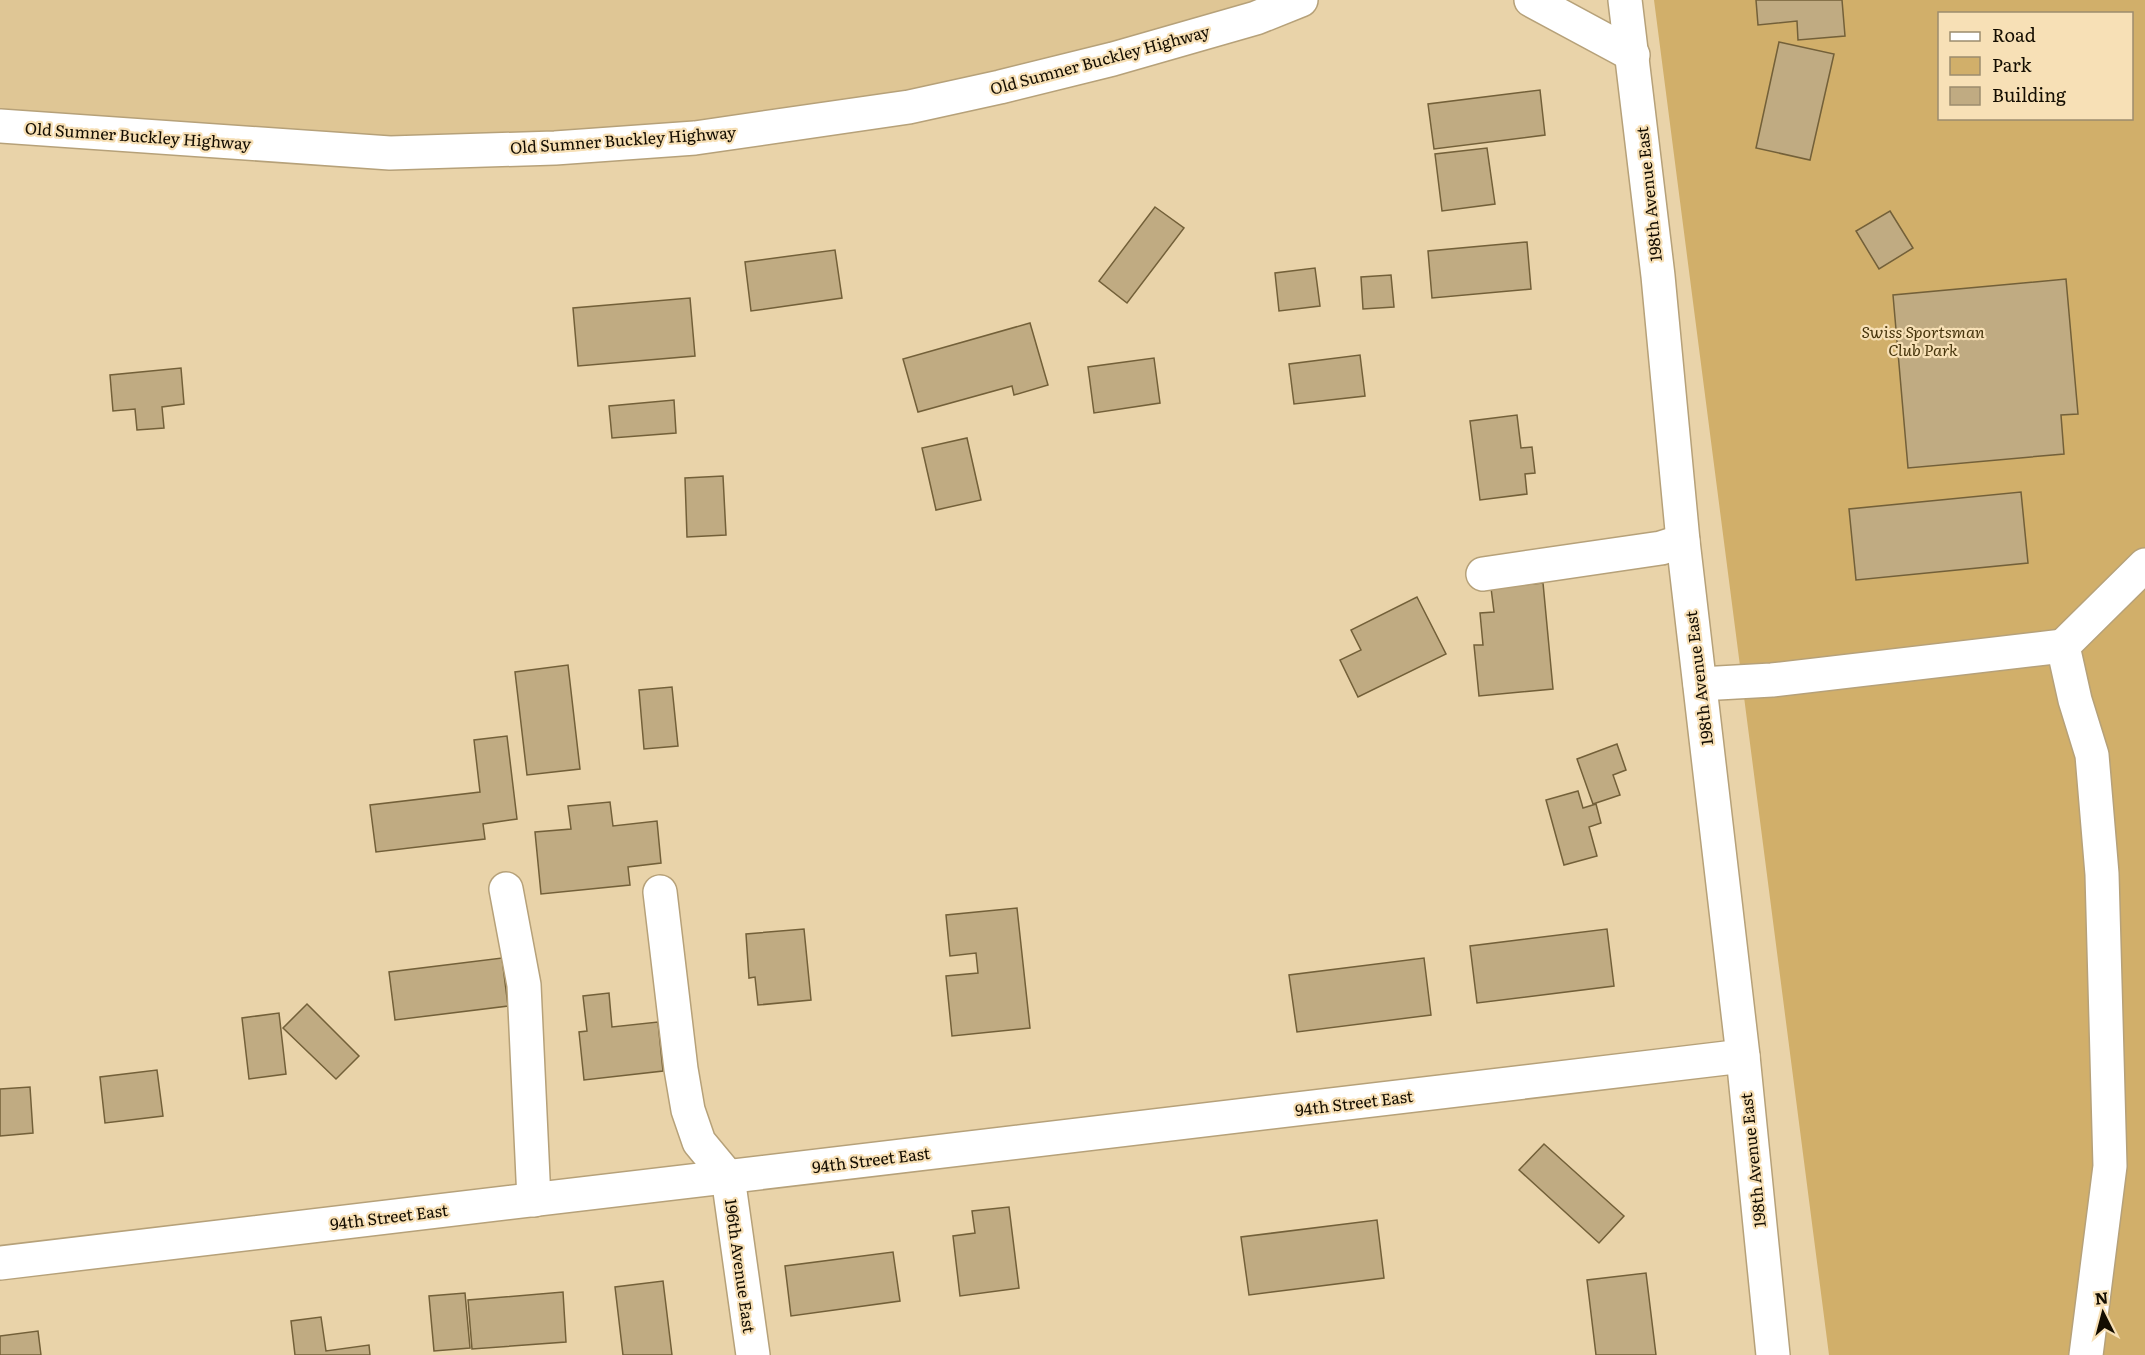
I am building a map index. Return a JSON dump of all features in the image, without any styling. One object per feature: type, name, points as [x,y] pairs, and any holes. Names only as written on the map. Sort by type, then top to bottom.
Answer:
[{"type":"street","name":"Old Sumner Buckley Highway","points":[[0,126],[390,153],[555,148],[695,138],[909,108],[1113,59],[1256,18],[1302,0]]},
{"type":"street","points":[[1531,0],[1633,55]]},
{"type":"street","name":"198th Avenue East","points":[[1625,0],[1657,265],[1683,540],[1743,1056],[1773,1355]]},
{"type":"street","points":[[1483,574],[1661,548],[1683,540]]},
{"type":"street","points":[[1700,684],[1772,680],[2063,646],[2145,565]]},
{"type":"street","points":[[2063,646],[2075,700],[2092,755],[2103,874],[2110,1166],[2086,1355]]},
{"type":"street","points":[[506,889],[524,985],[534,1200]]},
{"type":"street","points":[[660,892],[688,1110],[699,1142],[728,1177]]},
{"type":"street","name":"94th Street East","points":[[0,1263],[1743,1056]]},
{"type":"street","name":"196th Avenue East","points":[[728,1177],[753,1355]]},
{"type":"shaded area","points":[[0,0],[1300,0],[1000,87],[695,138],[390,153],[0,115]]},
{"type":"green space","name":"Swiss Sportsman Club Park","points":[[1654,0],[2145,0],[2145,1355],[1829,1355]]},
{"type":"building","points":[[1756,0],[1842,0],[1845,36],[1798,40],[1797,21],[1758,25]]},
{"type":"building","points":[[1779,42],[1834,54],[1810,160],[1756,148]]},
{"type":"building","points":[[1540,90],[1545,135],[1434,149],[1428,104]]},
{"type":"building","points":[[1487,148],[1495,204],[1442,211],[1435,154]]},
{"type":"building","points":[[1155,207],[1184,228],[1127,303],[1099,281]]},
{"type":"building","points":[[1890,211],[1913,248],[1879,269],[1856,231]]},
{"type":"building","points":[[1527,242],[1531,289],[1432,298],[1428,251]]},
{"type":"building","points":[[835,250],[842,298],[751,311],[745,262]]},
{"type":"building","points":[[1315,268],[1320,306],[1279,311],[1275,273]]},
{"type":"building","points":[[1391,275],[1394,307],[1363,309],[1361,277]]},
{"type":"building","points":[[2066,279],[2078,414],[2061,415],[2064,454],[1908,468],[1893,295]]},
{"type":"building","points":[[690,298],[695,356],[578,366],[573,308]]},
{"type":"building","points":[[1030,323],[1048,385],[1014,395],[1012,386],[918,412],[903,359]]},
{"type":"building","points":[[1360,355],[1365,396],[1294,404],[1289,364]]},
{"type":"building","points":[[1154,358],[1160,403],[1094,413],[1088,367]]},
{"type":"building","points":[[181,368],[184,404],[162,407],[164,428],[137,430],[135,409],[113,411],[110,375]]},
{"type":"building","points":[[674,400],[676,433],[612,438],[609,406]]},
{"type":"building","points":[[1517,415],[1521,448],[1532,447],[1535,473],[1525,474],[1527,494],[1480,500],[1470,421]]},
{"type":"building","points":[[967,438],[981,500],[936,510],[922,448]]},
{"type":"building","points":[[723,476],[726,535],[687,537],[685,478]]},
{"type":"building","points":[[2021,492],[2028,563],[1856,580],[1849,509]]},
{"type":"building","points":[[1543,583],[1553,689],[1479,696],[1474,645],[1483,645],[1480,613],[1494,612],[1491,588]]},
{"type":"building","points":[[1417,597],[1446,654],[1358,697],[1340,660],[1361,650],[1351,630]]},
{"type":"building","points":[[568,665],[580,769],[527,775],[515,672]]},
{"type":"building","points":[[672,687],[678,746],[644,749],[639,690]]},
{"type":"building","points":[[507,736],[517,819],[483,824],[485,839],[376,852],[370,805],[480,792],[474,740]]},
{"type":"building","points":[[1617,744],[1626,770],[1613,775],[1620,795],[1593,804],[1577,759]]},
{"type":"building","points":[[1578,791],[1583,808],[1596,804],[1601,823],[1589,827],[1597,856],[1564,865],[1546,800]]},
{"type":"building","points":[[610,802],[613,826],[657,821],[661,863],[628,867],[630,885],[541,894],[535,832],[571,829],[568,806]]},
{"type":"building","points":[[1017,908],[1030,1028],[952,1036],[946,976],[978,973],[976,953],[950,956],[946,915]]},
{"type":"building","points":[[804,929],[811,1000],[758,1005],[755,977],[749,978],[746,934]]},
{"type":"building","points":[[1607,929],[1614,986],[1477,1003],[1470,946]]},
{"type":"building","points":[[502,958],[508,1006],[395,1020],[389,972]]},
{"type":"building","points":[[1424,958],[1431,1015],[1297,1032],[1289,975]]},
{"type":"building","points":[[609,993],[612,1027],[658,1022],[663,1071],[584,1080],[579,1032],[587,1031],[583,996]]},
{"type":"building","points":[[307,1004],[359,1056],[336,1079],[283,1028]]},
{"type":"building","points":[[279,1013],[286,1074],[249,1079],[242,1018]]},
{"type":"building","points":[[157,1070],[163,1116],[105,1123],[100,1077]]},
{"type":"building","points":[[30,1087],[33,1133],[0,1136],[0,1089]]},
{"type":"building","points":[[1544,1144],[1624,1216],[1599,1243],[1519,1170]]},
{"type":"building","points":[[1009,1207],[1019,1288],[960,1296],[953,1236],[975,1233],[972,1211]]},
{"type":"building","points":[[1377,1220],[1384,1278],[1249,1295],[1241,1237]]},
{"type":"building","points":[[893,1252],[900,1301],[791,1316],[785,1266]]},
{"type":"building","points":[[1646,1273],[1656,1355],[1596,1355],[1587,1280]]},
{"type":"building","points":[[663,1281],[672,1355],[623,1355],[615,1287]]},
{"type":"building","points":[[563,1292],[566,1342],[472,1349],[468,1300]]},
{"type":"building","points":[[465,1293],[470,1348],[434,1351],[429,1296]]},
{"type":"building","points":[[321,1317],[326,1351],[369,1345],[370,1355],[295,1355],[291,1321]]},
{"type":"building","points":[[38,1331],[41,1355],[0,1355],[0,1336]]}]
